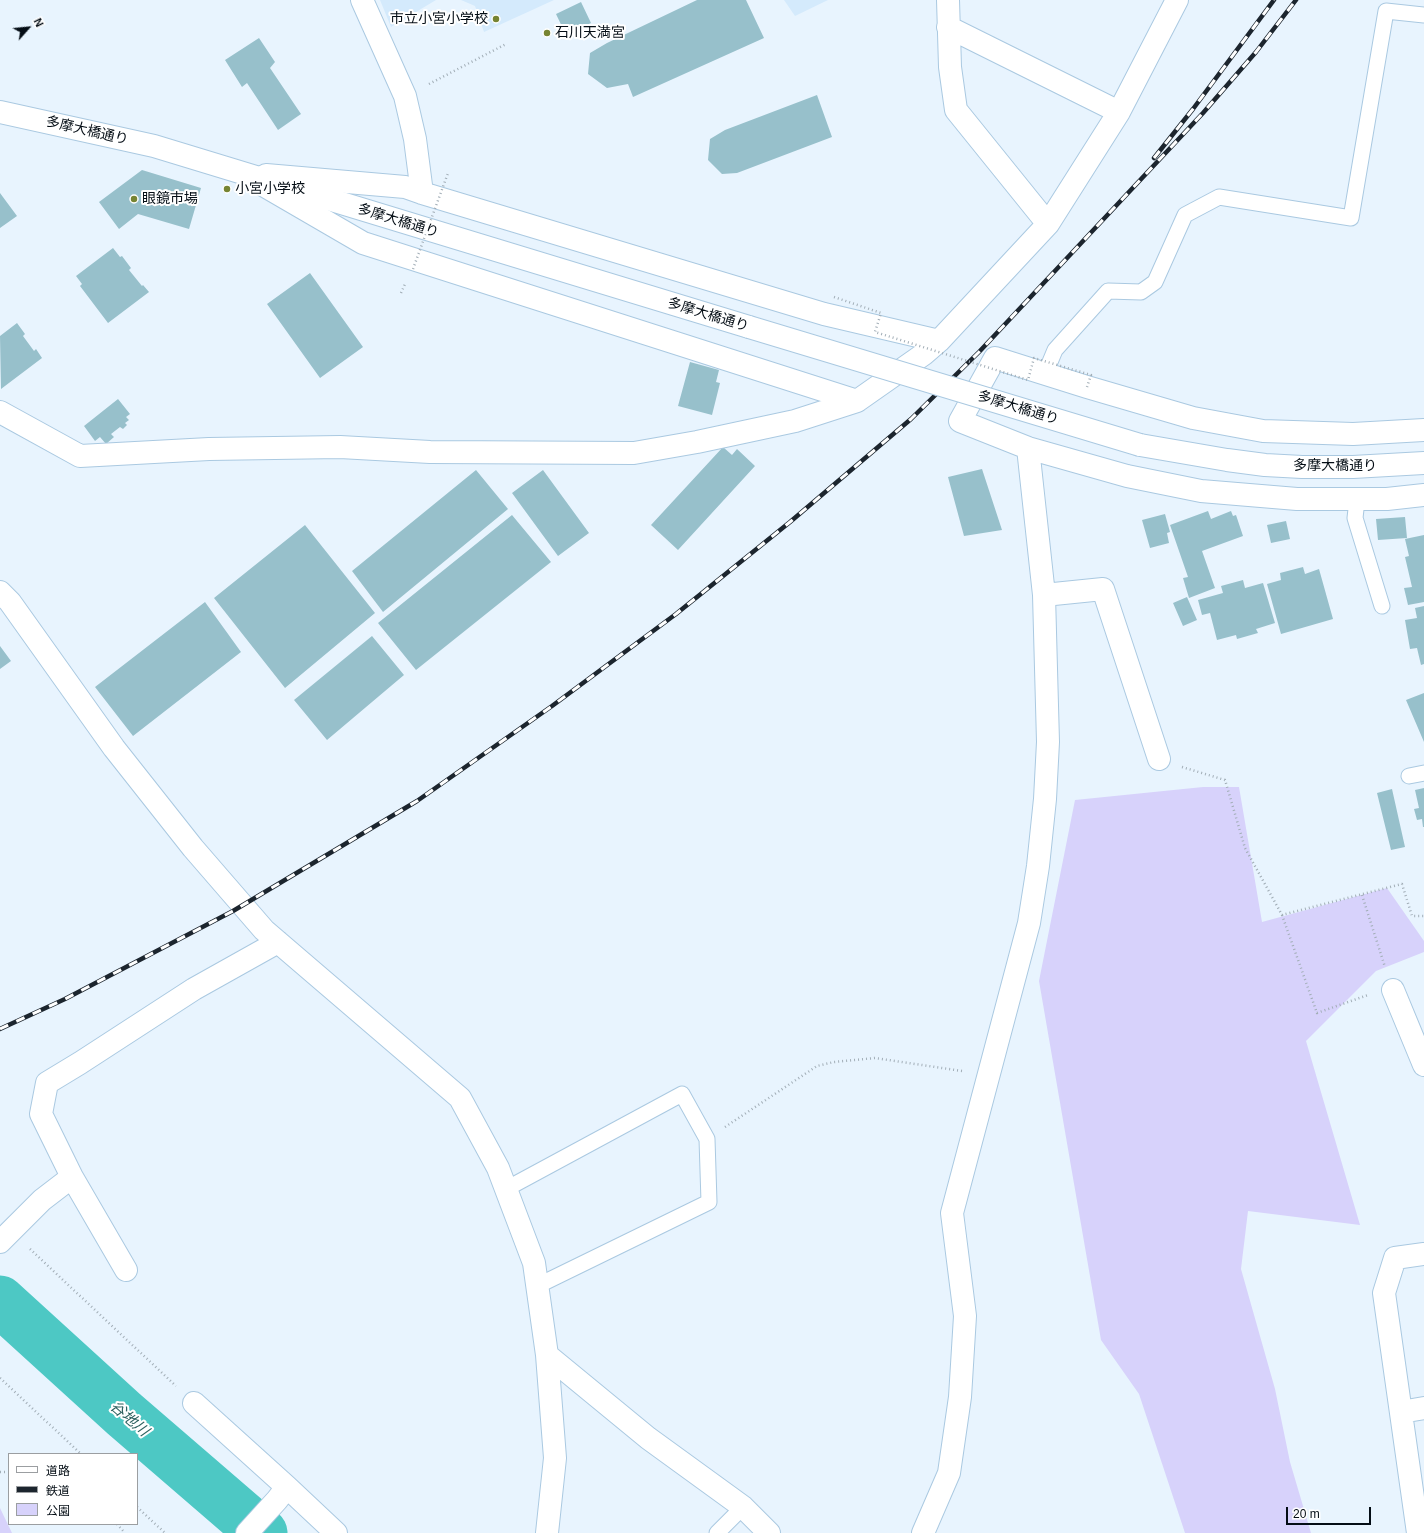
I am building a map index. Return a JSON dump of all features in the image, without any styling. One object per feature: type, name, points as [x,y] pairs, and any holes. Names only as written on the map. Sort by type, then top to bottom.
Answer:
[{"type":"street","points":[[362,0],[405,96],[415,139],[422,193]]},
{"type":"street","points":[[948,0],[950,67],[956,110],[1048,224]]},
{"type":"street","points":[[0,412],[80,456],[210,449],[340,447],[430,452],[634,453],[795,421],[857,401],[924,354],[939,341],[1048,224],[1119,112],[1177,0]]},
{"type":"street","points":[[948,27],[1119,112]]},
{"type":"street","name":"多摩大橋通り","points":[[0,112],[154,146],[1140,445],[1227,460],[1272,465],[1353,467],[1424,463]]},
{"type":"street","points":[[243,173],[404,187],[824,314],[939,341]]},
{"type":"street","points":[[243,173],[363,243],[857,401]]},
{"type":"street","points":[[1424,430],[1353,434],[1263,431],[1193,418],[995,358],[960,421],[1028,448],[1127,476],[1201,491],[1297,499],[1357,500],[1388,499],[1424,495]]},
{"type":"street","points":[[924,1533],[949,1473],[960,1397],[965,1316],[952,1213],[1029,923],[1038,866],[1045,798],[1048,742],[1044,595],[1028,448]]},
{"type":"street","points":[[1044,595],[1103,590],[1159,759]]},
{"type":"street","points":[[0,592],[10,602],[114,748],[188,841],[264,930],[460,1098],[498,1168],[534,1263],[547,1355],[555,1458],[547,1533]]},
{"type":"street","points":[[126,1270],[72,1177],[41,1114],[47,1083],[194,989],[278,942]]},
{"type":"street","points":[[1384,991],[1424,1065]]},
{"type":"street","points":[[4,1238],[42,1200],[72,1177]]},
{"type":"street","points":[[1418,1533],[1384,1293],[1395,1258],[1424,1254]]},
{"type":"street","points":[[547,1355],[648,1438],[743,1507],[769,1533]]},
{"type":"street","points":[[194,1403],[282,1493],[336,1533]]},
{"type":"street","points":[[1400,1412],[1424,1408]]},
{"type":"street","points":[[247,1533],[282,1493]]},
{"type":"lane","points":[[1045,374],[1055,350],[1108,291],[1141,292],[1155,282],[1185,215],[1219,197],[1351,218],[1386,11],[1424,15]]},
{"type":"lane","points":[[1357,500],[1355,518],[1382,606]]},
{"type":"lane","points":[[1409,776],[1424,773]]},
{"type":"lane","points":[[506,1189],[682,1094],[707,1139],[709,1202],[537,1286]]},
{"type":"lane","points":[[717,1533],[743,1507]]},
{"type":"path","points":[[405,96],[506,44]]},
{"type":"path","points":[[413,269],[448,173]]},
{"type":"path","points":[[834,298],[881,313],[875,332],[1028,380],[1034,358],[1090,375],[1087,387]]},
{"type":"path","points":[[1159,759],[1225,780],[1244,848],[1282,915],[1317,1014],[1384,991],[1385,967],[1362,895]]},
{"type":"path","points":[[1282,915],[1402,884],[1412,916],[1424,916]]},
{"type":"path","points":[[1380,969],[1385,967]]},
{"type":"path","points":[[707,1139],[818,1066],[834,1062],[875,1058],[989,1075]]},
{"type":"path","points":[[4,1238],[194,1403]]},
{"type":"path","points":[[0,1378],[79,1453]]},
{"type":"path","points":[[138,1508],[165,1533]]},
{"type":"path","points":[[118,1525],[125,1533]]},
{"type":"shaded area","name":"市立小宮小学校","points":[[380,0],[436,0],[391,27]]},
{"type":"shaded area","name":"市立小宮小学校","points":[[461,0],[554,0],[484,32],[475,6]]},
{"type":"shaded area","points":[[784,0],[828,0],[795,16]]},
{"type":"green space","points":[[1203,787],[1239,787],[1262,922],[1387,888],[1424,941],[1424,952],[1376,971],[1306,1041],[1360,1225],[1248,1211],[1241,1269],[1275,1389],[1290,1462],[1311,1533],[1185,1533],[1139,1394],[1101,1340],[1039,981],[1075,800]]},
{"type":"green space","points":[[0,1508],[12,1533],[0,1533]]},
{"type":"building","points":[[697,0],[746,0],[764,38],[633,97],[628,84],[607,88],[588,74],[590,53],[607,43]]},
{"type":"building","points":[[581,2],[591,23],[566,35],[556,14]]},
{"type":"building","points":[[259,38],[275,62],[270,68],[301,114],[278,130],[247,83],[242,87],[225,60]]},
{"type":"building","points":[[817,95],[832,137],[737,173],[722,174],[708,160],[710,139],[725,130]]},
{"type":"building","points":[[142,170],[201,188],[189,229],[138,214],[119,229],[99,202]]},
{"type":"building","points":[[0,193],[17,216],[0,228]]},
{"type":"building","points":[[113,248],[120,257],[122,256],[131,268],[129,270],[149,292],[108,323],[80,286],[82,284],[76,276]]},
{"type":"building","points":[[310,273],[363,347],[320,378],[267,304]]},
{"type":"building","points":[[17,323],[25,334],[23,336],[34,351],[36,349],[42,358],[1,389],[0,336]]},
{"type":"building","points":[[690,362],[719,370],[716,382],[720,383],[712,415],[678,406]]},
{"type":"building","points":[[118,399],[130,414],[126,417],[129,420],[125,423],[127,425],[123,429],[120,427],[111,434],[114,437],[106,444],[100,437],[95,441],[84,426]]},
{"type":"building","points":[[723,447],[732,455],[737,449],[755,466],[678,550],[651,525]]},
{"type":"building","points":[[982,469],[1002,530],[964,536],[948,477]]},
{"type":"building","points":[[476,470],[508,509],[383,612],[352,571]]},
{"type":"building","points":[[543,470],[589,533],[558,556],[512,493]]},
{"type":"building","points":[[1208,511],[1211,519],[1231,511],[1233,516],[1236,515],[1243,536],[1202,551],[1215,588],[1189,598],[1183,578],[1188,577],[1170,525]]},
{"type":"building","points":[[1165,514],[1170,532],[1167,533],[1169,543],[1150,548],[1142,520]]},
{"type":"building","points":[[512,515],[551,562],[416,670],[378,623]]},
{"type":"building","points":[[1405,517],[1407,538],[1378,540],[1376,519]]},
{"type":"building","points":[[1286,521],[1290,539],[1271,543],[1267,525]]},
{"type":"building","points":[[305,525],[375,613],[285,688],[214,598]]},
{"type":"building","points":[[1424,535],[1424,602],[1408,605],[1404,588],[1412,587],[1405,557],[1409,556],[1405,539]]},
{"type":"building","points":[[1303,567],[1305,574],[1319,569],[1333,619],[1281,634],[1267,584],[1281,580],[1280,573]]},
{"type":"building","points":[[1243,580],[1245,588],[1263,583],[1275,623],[1256,629],[1258,633],[1237,639],[1236,635],[1217,640],[1210,613],[1202,615],[1198,600],[1223,593],[1221,586]]},
{"type":"building","points":[[1187,597],[1197,620],[1183,626],[1173,603]]},
{"type":"building","points":[[205,602],[241,652],[133,736],[95,687]]},
{"type":"building","points":[[1424,606],[1424,664],[1421,665],[1417,648],[1410,649],[1405,620],[1417,618],[1415,608]]},
{"type":"building","points":[[372,636],[404,675],[327,740],[294,700]]},
{"type":"building","points":[[0,646],[11,661],[0,669]]},
{"type":"building","points":[[1424,693],[1424,742],[1406,700]]},
{"type":"building","points":[[1424,788],[1423,827],[1422,819],[1417,820],[1414,809],[1419,808],[1415,790]]},
{"type":"building","points":[[1392,789],[1405,847],[1391,850],[1377,793]]},
{"type":"waterway","name":"谷地川","points":[[0,1301],[124,1414],[262,1533]]},
{"type":"railway","points":[[1154,158],[1193,109],[1274,0]]},
{"type":"railway","points":[[0,1029],[65,999],[233,911],[417,801],[552,706],[676,614],[790,522],[911,419],[979,352],[1203,113],[1256,52],[1296,0]]},
{"type":"place","name":"市立小宮小学校","points":[[496,19]]},
{"type":"place","name":"石川天満宮","points":[[547,33]]},
{"type":"place","name":"小宮小学校","points":[[227,189]]},
{"type":"place","name":"眼鏡市場","points":[[134,199]]}]
